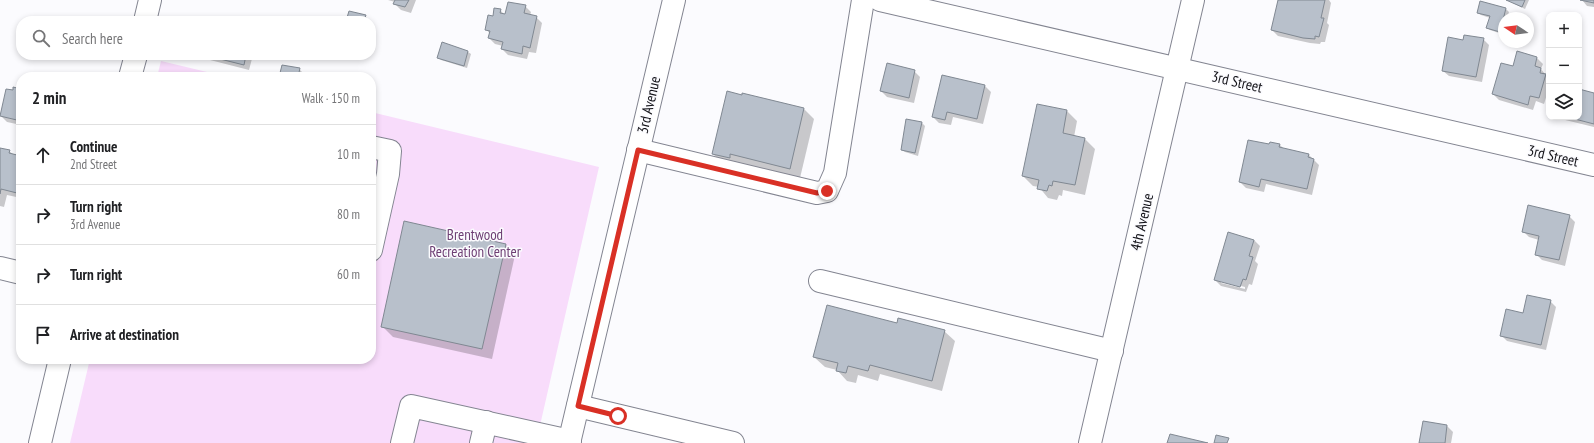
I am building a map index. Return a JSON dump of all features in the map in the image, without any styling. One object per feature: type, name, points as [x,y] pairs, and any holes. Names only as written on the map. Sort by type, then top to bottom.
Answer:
[{"type":"street","points":[[145,16],[150,0]]},
{"type":"street","name":"3rd Avenue","points":[[569,442],[674,0]]},
{"type":"street","points":[[638,150],[817,193],[827,191],[835,173],[863,0]]},
{"type":"street","name":"3rd Street","points":[[880,0],[1594,165]]},
{"type":"street","name":"4th Avenue","points":[[1090,443],[1193,0]]},
{"type":"street","points":[[131,72],[135,60]]},
{"type":"street","points":[[376,147],[390,151],[388,174],[376,228]]},
{"type":"street","points":[[0,268],[16,272]]},
{"type":"street","points":[[820,281],[1112,351]]},
{"type":"street","points":[[40,443],[59,364]]},
{"type":"street","points":[[402,443],[411,406],[569,442]]},
{"type":"street","points":[[578,406],[733,443]]},
{"type":"street","points":[[481,443],[486,422]]},
{"type":"green space","points":[[161,61],[207,72],[158,72]]},
{"type":"green space","name":"Brentwood Recreation Center","points":[[376,113],[599,167],[536,443],[70,443],[89,364],[376,364]]},
{"type":"building","points":[[395,0],[409,0],[405,7],[393,4]]},
{"type":"building","points":[[1278,0],[1325,0],[1321,18],[1324,18],[1319,37],[1315,36],[1315,39],[1303,38],[1271,30]]},
{"type":"building","points":[[1506,0],[1525,0],[1522,7]]},
{"type":"building","points":[[1580,0],[1594,0],[1594,3]]},
{"type":"building","points":[[1480,1],[1506,8],[1505,12],[1498,12],[1498,31],[1486,28],[1490,16],[1477,13]]},
{"type":"building","points":[[508,2],[526,5],[524,13],[537,16],[530,48],[523,46],[522,54],[501,49],[503,42],[488,38],[490,31],[485,30],[488,15],[493,16],[494,8],[501,9],[500,13],[505,14]]},
{"type":"building","points":[[349,11],[366,15],[366,16],[348,16]]},
{"type":"building","points":[[1464,35],[1484,38],[1476,77],[1442,71],[1448,37],[1463,40]]},
{"type":"building","points":[[442,42],[468,51],[464,66],[437,58]]},
{"type":"building","points":[[1517,51],[1537,57],[1535,66],[1541,68],[1540,73],[1546,74],[1539,98],[1530,96],[1528,105],[1492,94],[1501,63],[1513,66]]},
{"type":"building","points":[[224,60],[245,60],[244,65]]},
{"type":"building","points":[[887,63],[915,70],[909,98],[880,91]]},
{"type":"building","points":[[282,65],[300,68],[299,72],[280,72]]},
{"type":"building","points":[[942,75],[985,85],[977,119],[947,112],[945,120],[932,117]]},
{"type":"building","points":[[13,87],[16,88],[16,120],[0,116],[6,89],[13,90]]},
{"type":"building","points":[[1582,90],[1594,93],[1594,124],[1579,120],[1582,120]]},
{"type":"building","points":[[727,91],[742,95],[742,93],[804,108],[790,169],[730,154],[730,158],[712,154]]},
{"type":"building","points":[[1037,104],[1067,110],[1063,133],[1085,138],[1075,185],[1053,181],[1052,186],[1049,185],[1047,191],[1037,189],[1039,180],[1022,176]]},
{"type":"building","points":[[906,119],[922,122],[915,153],[901,150]]},
{"type":"building","points":[[1248,140],[1269,144],[1270,142],[1280,144],[1279,147],[1309,154],[1308,157],[1314,159],[1307,189],[1261,179],[1259,187],[1239,182]]},
{"type":"building","points":[[0,148],[10,150],[9,153],[16,155],[16,193],[1,189],[0,194]]},
{"type":"building","points":[[1528,205],[1570,215],[1559,260],[1535,255],[1539,236],[1522,232]]},
{"type":"building","name":"Brentwood Recreation Center","points":[[404,221],[506,244],[482,349],[381,327]]},
{"type":"building","points":[[1228,232],[1254,240],[1249,256],[1253,257],[1246,280],[1243,279],[1240,287],[1214,280]]},
{"type":"building","points":[[1527,295],[1551,300],[1541,345],[1500,336],[1506,309],[1523,313]]},
{"type":"building","points":[[827,305],[897,323],[898,318],[945,330],[932,381],[870,365],[868,371],[848,366],[846,373],[836,371],[838,363],[813,357]]},
{"type":"building","points":[[1423,421],[1447,425],[1445,443],[1419,443]]},
{"type":"building","points":[[1170,434],[1208,443],[1167,443]]},
{"type":"building","points":[[1216,435],[1229,438],[1227,443],[1214,443]]},
{"type":"route","points":[[618,416],[578,406],[638,150],[817,193],[827,191]]}]
